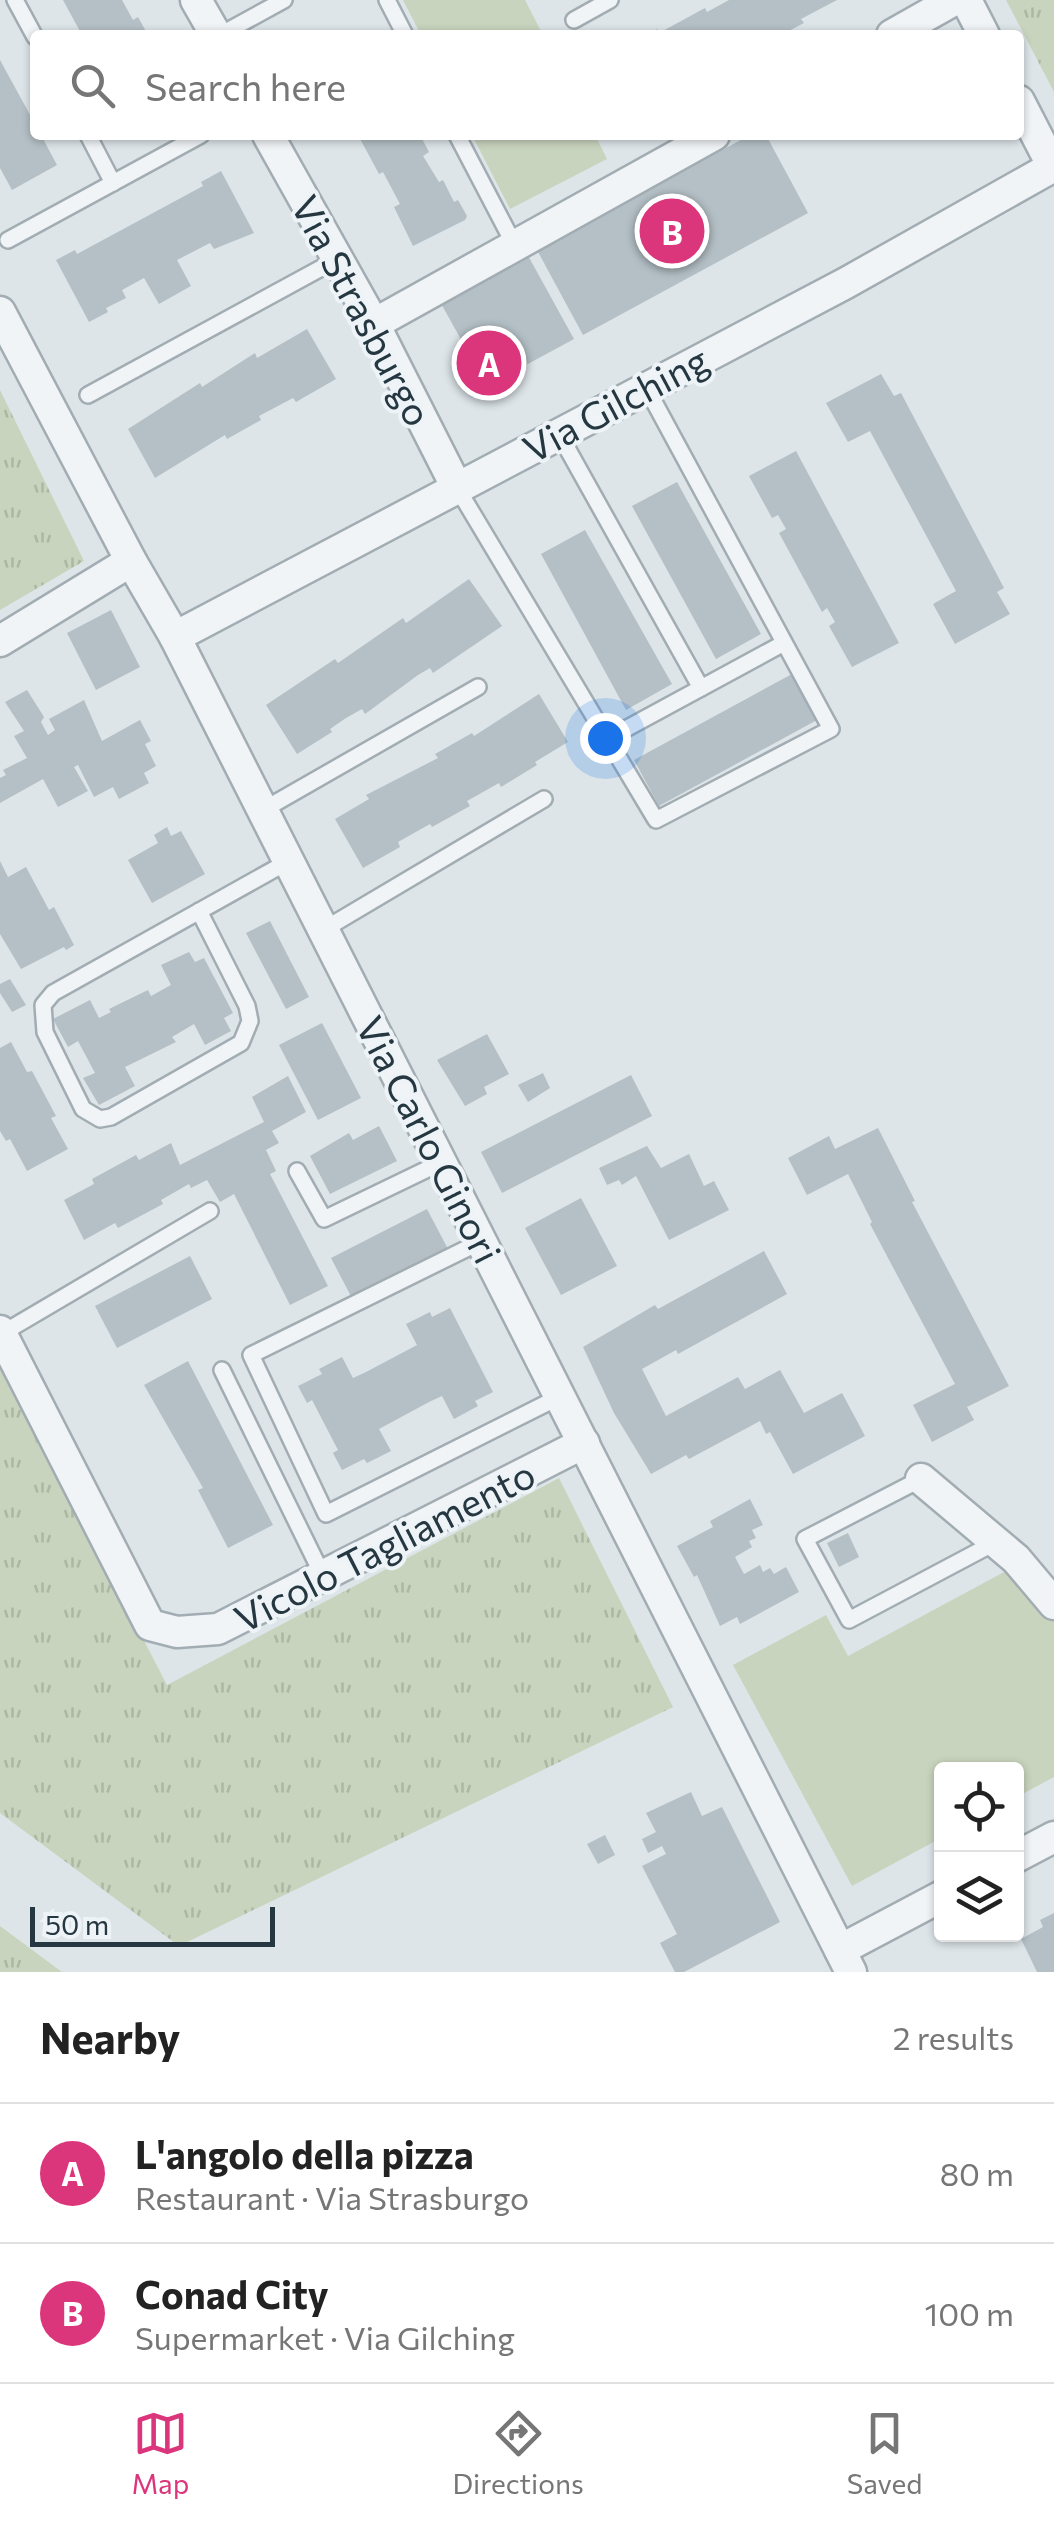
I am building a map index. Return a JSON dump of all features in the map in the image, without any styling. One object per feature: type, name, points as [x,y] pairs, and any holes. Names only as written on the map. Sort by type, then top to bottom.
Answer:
[{"type":"street","points":[[196,0],[215,30]]},
{"type":"street","points":[[901,30],[954,0]]},
{"type":"street","points":[[966,0],[981,30]]},
{"type":"street","points":[[1024,110],[1054,166]]},
{"type":"street","name":"Via Strasburgo","points":[[271,140],[374,324],[456,486]]},
{"type":"street","points":[[374,324],[705,140]]},
{"type":"street","name":"Via Gilching","points":[[175,637],[846,283],[1054,166]]},
{"type":"street","name":"Via Carlo Ginori","points":[[0,312],[130,562],[175,637],[845,1961]]},
{"type":"street","points":[[0,641],[130,562]]},
{"type":"street","name":"Vicolo Tagliamento","points":[[1,1333],[150,1625],[177,1632],[218,1629],[584,1443]]},
{"type":"street","points":[[921,1479],[1016,1558],[1054,1604]]},
{"type":"street","points":[[1024,1853],[1054,1837]]},
{"type":"street","points":[[845,1961],[934,1901]]},
{"type":"lane","points":[[15,0],[31,30]]},
{"type":"lane","points":[[227,30],[284,0]]},
{"type":"lane","points":[[387,0],[402,30]]},
{"type":"lane","points":[[574,20],[610,0]]},
{"type":"lane","points":[[91,140],[113,182]]},
{"type":"lane","points":[[8,240],[192,140]]},
{"type":"lane","points":[[460,140],[515,246]]},
{"type":"lane","points":[[88,395],[336,260]]},
{"type":"lane","points":[[456,486],[656,820],[830,729],[646,387]]},
{"type":"lane","points":[[558,432],[701,688]]},
{"type":"lane","points":[[607,739],[784,643]]},
{"type":"lane","points":[[262,810],[478,687]]},
{"type":"lane","points":[[324,930],[544,800]]},
{"type":"lane","points":[[199,910],[246,1006],[248,1032],[240,1043],[112,1118],[93,1117],[83,1108],[45,1032],[43,1005],[52,992],[199,910],[289,861]]},
{"type":"lane","points":[[298,1171],[324,1219],[442,1162]]},
{"type":"lane","points":[[1,1333],[210,1211]]},
{"type":"lane","points":[[482,1241],[252,1355],[326,1514],[561,1396]]},
{"type":"lane","points":[[222,1370],[322,1576]]},
{"type":"lane","points":[[921,1479],[806,1539],[848,1620],[996,1542]]},
{"type":"green space","points":[[403,0],[525,0],[540,30],[418,30]]},
{"type":"green space","points":[[1006,0],[1054,0],[1054,92],[1024,30]]},
{"type":"green space","points":[[475,140],[598,140],[607,159],[510,209]]},
{"type":"green space","points":[[0,390],[84,561],[0,610]]},
{"type":"green space","points":[[0,1363],[167,1685],[559,1478],[673,1707],[179,1946],[0,1813]]},
{"type":"green space","points":[[1021,1563],[1054,1623],[1054,1777],[1024,1793],[1024,1762],[934,1762],[934,1842],[852,1886],[733,1665],[826,1615],[848,1656]]},
{"type":"green space","points":[[0,1926],[62,1972],[0,1972]]},
{"type":"building","points":[[63,0],[122,0],[133,20],[138,17],[145,30],[79,30]]},
{"type":"building","points":[[729,0],[837,0],[801,19],[804,23],[791,30],[665,30],[705,8],[707,12]]},
{"type":"building","points":[[0,60],[30,115],[30,140],[44,140],[57,165],[12,190],[0,168]]},
{"type":"building","points":[[361,140],[423,140],[429,152],[423,156],[439,182],[443,180],[454,202],[458,200],[467,216],[465,220],[413,246],[394,207],[400,204],[383,172],[379,174]]},
{"type":"building","points":[[741,140],[769,140],[808,213],[583,335],[537,250]]},
{"type":"building","points":[[221,171],[254,233],[214,249],[210,243],[177,260],[191,286],[159,304],[144,278],[122,290],[126,298],[89,322],[56,260],[75,250],[77,254],[203,186],[201,182]]},
{"type":"building","points":[[526,252],[574,339],[487,386],[439,300]]},
{"type":"building","points":[[307,329],[336,379],[296,402],[293,398],[259,416],[261,420],[227,439],[225,435],[155,478],[128,429],[200,383],[202,387],[255,353],[257,358]]},
{"type":"building","points":[[881,374],[894,396],[901,393],[1004,588],[997,592],[1010,614],[955,644],[933,604],[956,591],[870,431],[848,442],[826,403]]},
{"type":"building","points":[[796,451],[899,643],[852,667],[829,626],[835,622],[827,608],[822,612],[779,533],[786,529],[778,515],[772,518],[749,476]]},
{"type":"building","points":[[677,482],[761,634],[716,659],[632,506]]},
{"type":"building","points":[[585,530],[672,684],[626,710],[541,554]]},
{"type":"building","points":[[469,579],[502,626],[433,673],[430,668],[418,675],[365,714],[362,709],[346,718],[297,754],[266,705],[335,659],[338,663],[403,618],[406,623]]},
{"type":"building","points":[[111,610],[140,667],[96,690],[67,633]]},
{"type":"building","points":[[792,674],[817,720],[659,806],[634,760]]},
{"type":"building","points":[[27,690],[44,717],[41,722],[48,735],[55,730],[49,719],[84,700],[102,741],[140,720],[151,741],[145,744],[156,766],[144,773],[149,783],[119,799],[113,787],[94,797],[78,765],[74,767],[88,791],[58,807],[43,779],[0,803],[0,778],[6,775],[3,770],[27,758],[14,736],[24,731],[5,702]]},
{"type":"building","points":[[539,694],[568,742],[501,787],[499,783],[467,801],[470,806],[398,842],[400,847],[363,868],[335,819],[369,799],[366,795],[438,758],[435,754],[472,733],[474,736]]},
{"type":"building","points":[[167,827],[171,836],[181,831],[205,874],[152,903],[128,860],[158,843],[154,835]]},
{"type":"building","points":[[0,861],[8,877],[26,867],[74,945],[21,969],[0,934]]},
{"type":"building","points":[[270,921],[309,997],[286,1009],[246,933]]},
{"type":"building","points":[[189,952],[195,962],[204,958],[233,1013],[224,1018],[231,1031],[205,1045],[194,1024],[172,1037],[176,1042],[125,1067],[135,1086],[99,1105],[83,1078],[95,1073],[78,1041],[68,1047],[53,1019],[90,1000],[99,1018],[148,990],[151,996],[171,985],[161,965]]},
{"type":"building","points":[[10,979],[26,1005],[12,1012],[0,993],[0,984]]},
{"type":"building","points":[[322,1023],[361,1098],[318,1120],[279,1045]]},
{"type":"building","points":[[487,1034],[509,1074],[484,1087],[487,1094],[465,1106],[437,1060]]},
{"type":"building","points":[[11,1042],[56,1116],[51,1118],[68,1149],[27,1171],[10,1139],[6,1141],[0,1131],[0,1048]]},
{"type":"building","points":[[543,1073],[550,1088],[528,1102],[518,1085]]},
{"type":"building","points":[[631,1075],[652,1116],[502,1193],[481,1152]]},
{"type":"building","points":[[288,1076],[306,1112],[272,1131],[279,1143],[266,1150],[276,1171],[270,1174],[328,1286],[290,1305],[234,1194],[220,1202],[207,1180],[191,1188],[189,1184],[161,1200],[163,1204],[118,1228],[115,1223],[84,1240],[64,1200],[136,1155],[139,1160],[171,1143],[180,1165],[264,1122],[252,1097]]},
{"type":"building","points":[[379,1126],[397,1161],[330,1194],[310,1156],[349,1133],[353,1140]]},
{"type":"building","points":[[878,1128],[915,1201],[912,1202],[1009,1386],[967,1407],[974,1420],[932,1442],[913,1405],[955,1384],[870,1224],[848,1174],[807,1195],[788,1158],[829,1136],[835,1149]]},
{"type":"building","points":[[647,1146],[661,1168],[689,1154],[704,1186],[714,1181],[729,1210],[669,1240],[636,1176],[622,1185],[619,1180],[607,1185],[599,1168]]},
{"type":"building","points":[[581,1198],[617,1266],[561,1295],[525,1228]]},
{"type":"building","points":[[427,1209],[449,1251],[353,1300],[331,1258]]},
{"type":"building","points":[[764,1251],[787,1294],[678,1354],[676,1350],[642,1369],[666,1416],[738,1377],[745,1389],[780,1370],[804,1413],[842,1393],[865,1436],[793,1474],[760,1421],[689,1459],[686,1455],[651,1474],[614,1413],[583,1347],[655,1305],[658,1309]]},
{"type":"building","points":[[190,1256],[212,1299],[117,1348],[95,1306]]},
{"type":"building","points":[[450,1308],[493,1392],[454,1419],[442,1396],[429,1402],[379,1429],[391,1451],[342,1470],[333,1453],[338,1450],[312,1400],[307,1403],[298,1386],[322,1374],[319,1369],[342,1357],[353,1378],[366,1372],[417,1345],[406,1324],[430,1312],[432,1317]]},
{"type":"building","points":[[188,1361],[273,1525],[228,1548],[198,1490],[203,1488],[144,1385]]},
{"type":"building","points":[[750,1499],[763,1525],[752,1530],[756,1538],[749,1541],[752,1547],[735,1557],[744,1574],[760,1565],[763,1572],[770,1568],[774,1574],[786,1567],[799,1592],[740,1624],[737,1617],[720,1626],[697,1575],[694,1577],[677,1546],[713,1527],[710,1521]]},
{"type":"building","points":[[848,1533],[859,1557],[839,1567],[827,1543]]},
{"type":"building","points":[[691,1792],[702,1816],[722,1807],[780,1922],[684,1972],[675,1972],[660,1943],[677,1934],[642,1866],[666,1854],[662,1846],[648,1853],[642,1839],[656,1832],[646,1813]]},
{"type":"building","points":[[605,1835],[615,1855],[598,1864],[587,1844]]},
{"type":"building","points":[[1054,1913],[1054,1972],[1037,1972],[1022,1942],[1043,1927],[1040,1920]]},
{"type":"place","name":"Conad City","points":[[672,231]]},
{"type":"place","name":"L'angolo della pizza","points":[[489,363]]}]
